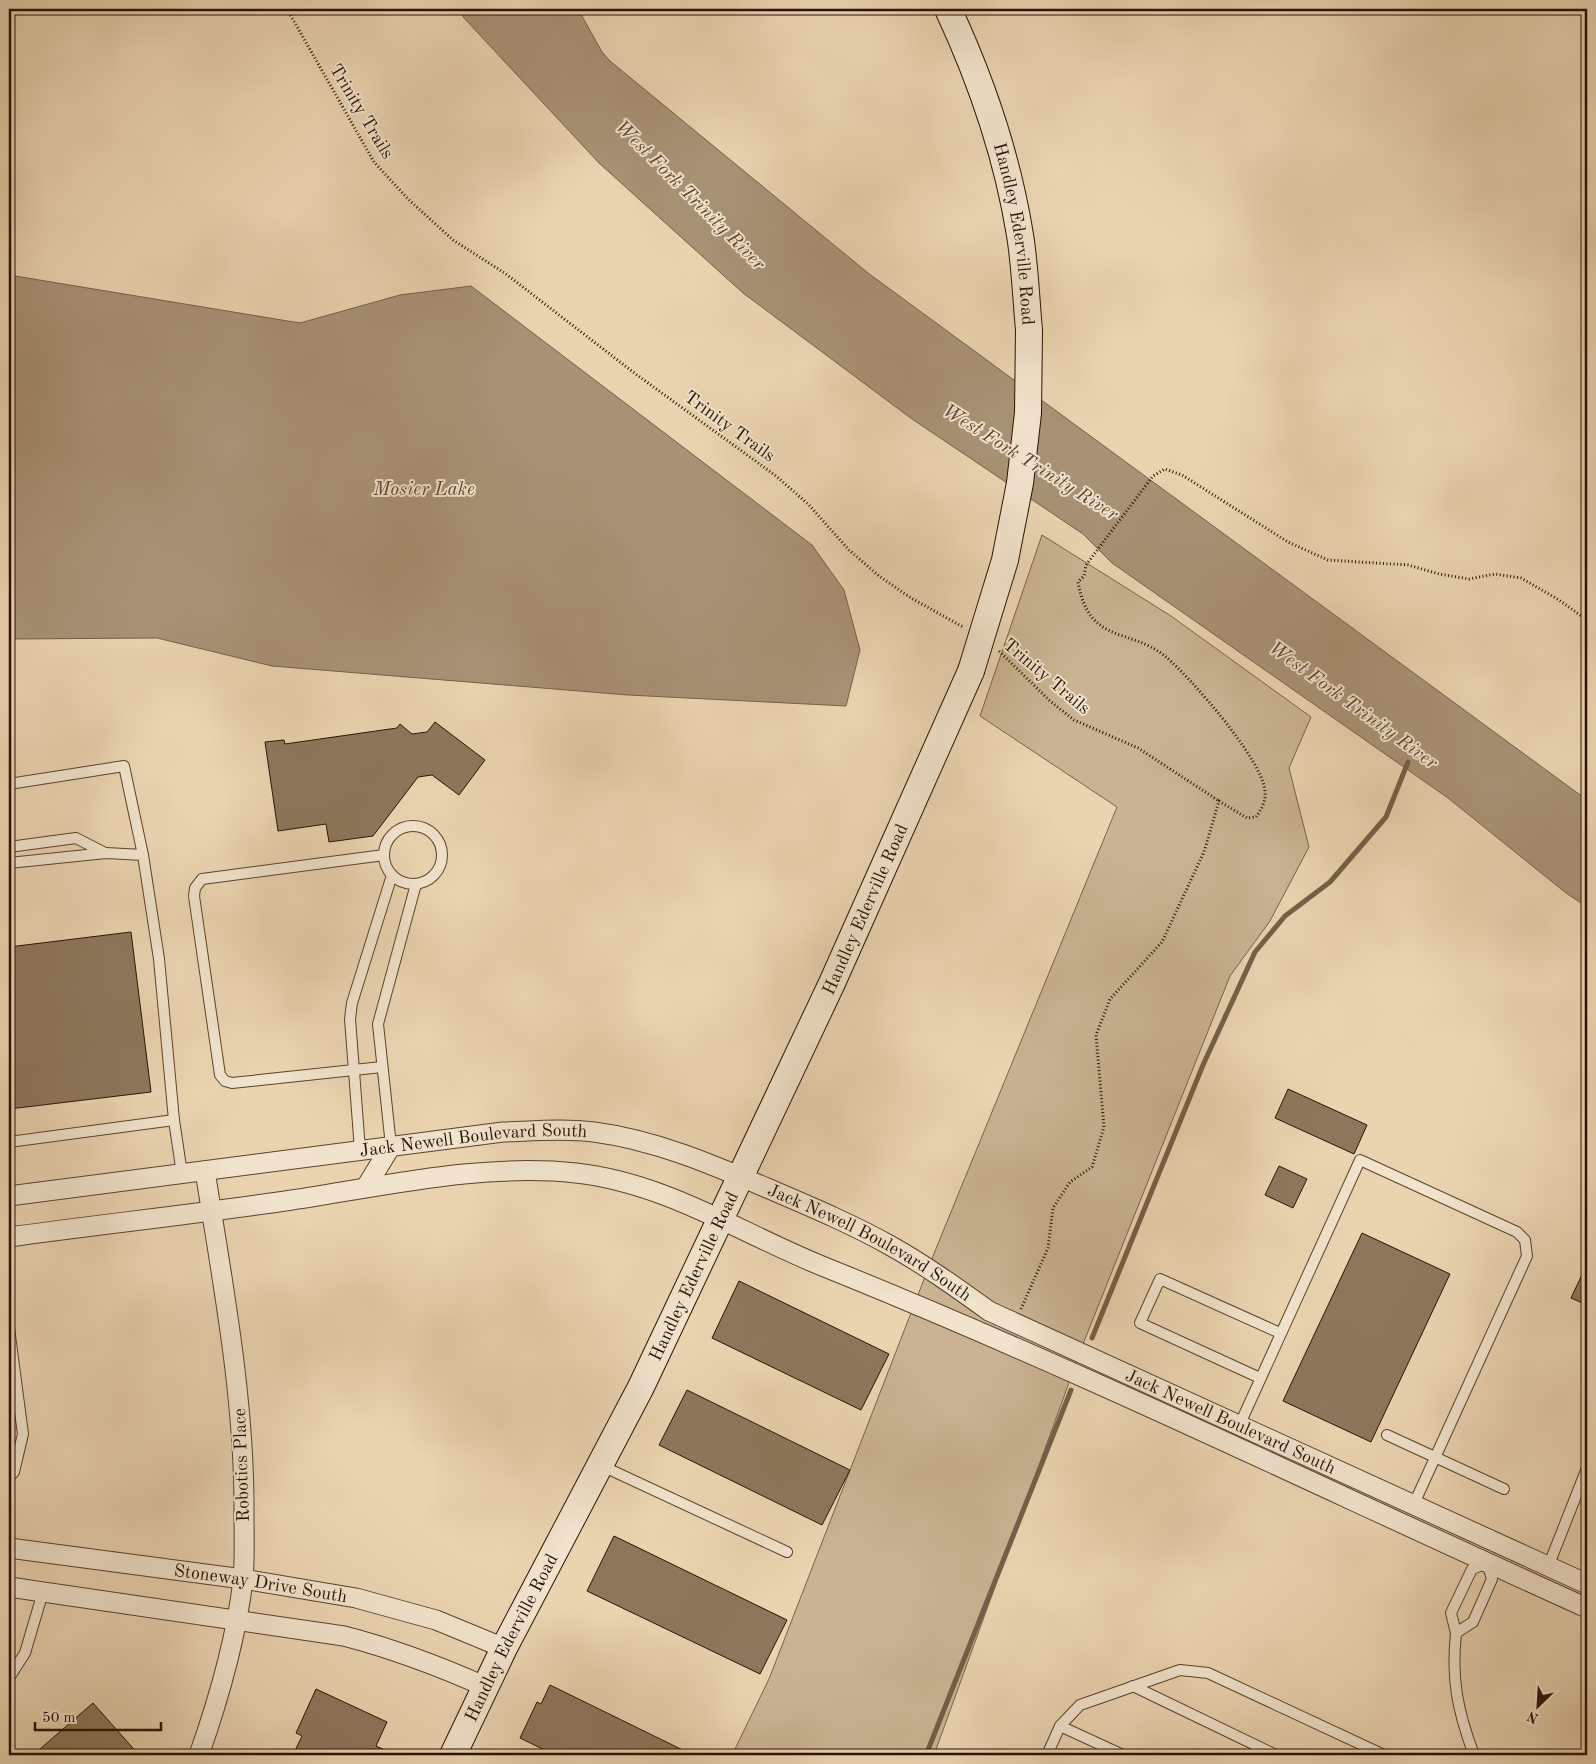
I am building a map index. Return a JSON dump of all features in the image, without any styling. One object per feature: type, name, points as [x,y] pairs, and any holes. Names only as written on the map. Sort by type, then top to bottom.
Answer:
[{"type":"main road","name":"Handley Ederville Road","points":[[453,1755],[504,1648],[641,1387],[832,983],[971,671],[1005,560],[1020,483],[1028,413],[1029,330],[1020,236],[990,106],[948,9]]},
{"type":"street","name":"Jack Newell Boulevard South","points":[[9,1196],[205,1171],[286,1158],[503,1132],[593,1132],[636,1140],[672,1150],[740,1176],[890,1246],[945,1279],[989,1311],[1495,1544],[1587,1584]]},
{"type":"street","points":[[366,1187],[391,1146]]},
{"type":"street","points":[[360,1150],[366,1187]]},
{"type":"street","name":"Jack Newell Boulevard South","points":[[9,1237],[211,1211],[457,1175],[532,1170],[579,1173],[635,1184],[721,1218],[821,1265],[1136,1399],[1587,1608]]},
{"type":"street","name":"Robotics Place","points":[[199,1755],[219,1698],[243,1579],[245,1461],[237,1385],[205,1171]]},
{"type":"street","points":[[1232,1444],[1240,1426]]},
{"type":"street","points":[[1405,1525],[1413,1506]]},
{"type":"street","points":[[1487,1563],[1495,1544]]},
{"type":"street","name":"Stoneway Drive South","points":[[9,1548],[243,1579],[356,1598],[436,1620],[504,1648]]},
{"type":"street","points":[[9,1587],[344,1636],[394,1649],[442,1667],[486,1687]]},
{"type":"lane","points":[[9,784],[124,766],[143,855],[159,959],[174,1120],[182,1174]]},
{"type":"lane","points":[[415,826],[434,834],[442,850],[441,865],[430,878],[416,884],[401,882],[392,875],[386,866],[384,856],[385,845],[392,834],[401,828],[415,826]]},
{"type":"lane","points":[[9,847],[76,838],[106,853]]},
{"type":"lane","points":[[9,863],[106,853],[143,855]]},
{"type":"lane","points":[[382,1068],[232,1083],[225,1081],[220,1075],[194,896],[195,888],[202,879],[384,856]]},
{"type":"lane","points":[[360,1150],[350,1018],[352,1003],[392,875]]},
{"type":"lane","points":[[391,1146],[378,1039],[380,1017],[416,884]]},
{"type":"lane","points":[[9,1142],[174,1120]]},
{"type":"lane","points":[[1240,1426],[1280,1333],[1360,1160],[1517,1232],[1524,1240],[1527,1256],[1413,1506]]},
{"type":"lane","points":[[1260,1378],[1140,1323],[1160,1279],[1280,1333]]},
{"type":"lane","points":[[9,1328],[23,1434],[14,1472],[9,1477]]},
{"type":"lane","points":[[1387,1435],[1504,1489]]},
{"type":"lane","points":[[600,1465],[787,1552]]},
{"type":"lane","points":[[1548,1567],[1587,1468]]},
{"type":"lane","points":[[1456,1633],[1473,1622],[1492,1579],[1487,1563],[1472,1569],[1451,1613],[1456,1633],[1453,1664],[1457,1701],[1474,1755]]},
{"type":"lane","points":[[9,1678],[25,1653],[43,1592]]},
{"type":"lane","points":[[1047,1755],[1060,1726],[1080,1705],[1180,1670],[1208,1673],[1384,1755]]},
{"type":"lane","points":[[1133,1686],[1276,1755]]},
{"type":"lane","points":[[1060,1726],[1123,1755]]},
{"type":"path","name":"Trinity Trails","points":[[287,9],[374,162],[408,199],[453,240],[506,274],[634,372],[776,476],[808,504],[850,550],[880,576],[911,598],[967,629]]},
{"type":"path","name":"Trinity Trails","points":[[996,650],[1033,682],[1050,701],[1074,720],[1138,748],[1247,818],[1256,817],[1262,808],[1266,792],[1261,773],[1189,678],[1163,655],[1112,633],[1086,609],[1081,598],[1078,582],[1084,576],[1086,565],[1153,476],[1165,469],[1182,475],[1288,542],[1328,560],[1408,565],[1439,574],[1469,579],[1494,574],[1521,578],[1559,600],[1587,620]]},
{"type":"path","points":[[1015,1323],[1048,1248],[1052,1208],[1070,1182],[1092,1167],[1104,1127],[1096,1035],[1110,999],[1162,942],[1204,852],[1219,801]]},
{"type":"shaded area","points":[[1042,535],[1171,616],[1311,717],[1289,768],[1309,847],[1270,921],[1230,976],[1083,1344],[934,1755],[732,1755],[769,1679],[935,1251],[1117,807],[980,716]]},
{"type":"water","name":"West Fork Trinity River","points":[[459,9],[578,9],[602,52],[610,61],[868,273],[1587,800],[1587,907],[1566,893],[1448,798],[1112,563],[1083,534],[912,419],[743,293],[599,163],[464,18]]},
{"type":"water","name":"Mosier Lake","points":[[9,275],[300,323],[400,295],[471,286],[812,545],[844,590],[860,650],[846,706],[628,695],[272,666],[157,638],[9,639]]},
{"type":"building","points":[[435,722],[485,760],[459,795],[432,775],[418,777],[373,836],[329,842],[326,824],[278,831],[265,742],[284,740],[285,744],[397,728],[400,724],[412,734],[427,732]]},
{"type":"building","points":[[131,932],[151,1092],[9,1109],[9,947]]},
{"type":"building","points":[[1288,1089],[1367,1125],[1354,1154],[1275,1118]]},
{"type":"building","points":[[1279,1166],[1307,1179],[1293,1208],[1265,1195]]},
{"type":"building","points":[[1362,1233],[1450,1274],[1371,1442],[1283,1401]]},
{"type":"building","points":[[1587,1264],[1587,1305],[1571,1298]]},
{"type":"building","points":[[739,1281],[889,1354],[861,1410],[712,1338]]},
{"type":"building","points":[[687,1390],[850,1470],[822,1525],[659,1445]]},
{"type":"building","points":[[614,1536],[787,1620],[760,1674],[587,1591]]},
{"type":"building","points":[[550,1685],[693,1755],[555,1755],[520,1738],[537,1702],[541,1704]]},
{"type":"building","points":[[316,1689],[387,1722],[376,1746],[396,1755],[293,1755],[302,1736],[296,1733]]},
{"type":"building","points":[[93,1703],[139,1755],[33,1755]]},
{"type":"waterway","name":"West Fork Trinity River","points":[[1092,1338],[1203,1065],[1255,952],[1285,916],[1330,882],[1386,817],[1408,762]]},
{"type":"waterway","points":[[926,1755],[1071,1390]]}]
